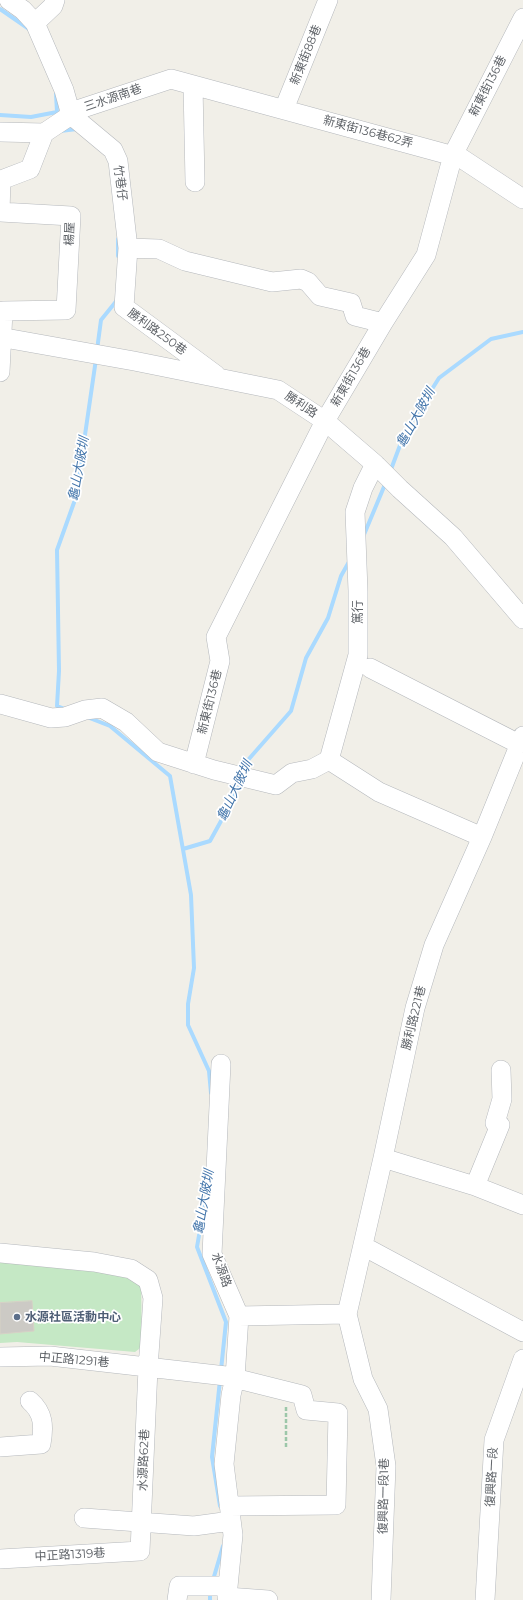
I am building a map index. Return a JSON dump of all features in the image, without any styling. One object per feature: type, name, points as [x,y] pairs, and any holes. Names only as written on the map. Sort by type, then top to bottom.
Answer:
[{"type":"street","name":"三水源南巷","points":[[9,0],[23,10],[35,23],[64,90],[67,117],[80,109],[171,79],[284,109]]},
{"type":"street","points":[[35,23],[53,6],[55,0]]},
{"type":"street","name":"新東街88巷","points":[[284,109],[328,0]]},
{"type":"street","name":"新東街136巷","points":[[194,764],[220,661],[216,637],[325,421],[383,323],[426,255],[453,155],[523,18]]},
{"type":"street","points":[[193,85],[195,182]]},
{"type":"street","name":"新東街136巷62弄","points":[[284,109],[461,158],[523,199]]},
{"type":"street","points":[[0,132],[44,133],[67,117]]},
{"type":"street","name":"竹巷仔","points":[[67,117],[112,150],[118,161],[128,248]]},
{"type":"street","name":"楊屋","points":[[1,337],[3,311],[66,310],[71,216],[0,212],[2,180],[30,170],[44,133]]},
{"type":"street","points":[[128,248],[159,249],[185,261],[272,282],[302,279],[308,282],[320,296],[351,304],[355,316],[383,323]]},
{"type":"street","name":"勝利路250巷","points":[[128,248],[124,307],[220,378]]},
{"type":"street","points":[[0,372],[1,337]]},
{"type":"street","name":"勝利路","points":[[1,337],[278,390],[325,421],[375,464],[453,537],[523,619]]},
{"type":"street","name":"篤行","points":[[329,760],[358,655],[358,591],[355,512],[363,488],[375,464]]},
{"type":"street","points":[[370,668],[521,740]]},
{"type":"street","points":[[0,704],[52,718],[65,717],[76,713],[102,708],[126,722],[158,752],[194,764],[276,785],[292,774],[312,770],[329,760],[379,792],[482,837]]},
{"type":"street","name":"勝利路221巷","points":[[347,1314],[383,1158],[415,1008],[434,945],[482,837],[521,740]]},
{"type":"street","name":"水源路","points":[[221,1064],[212,1254],[239,1316],[225,1376],[231,1395],[224,1464],[233,1535],[228,1592]]},
{"type":"street","points":[[475,1186],[500,1125],[496,1122],[502,1099],[501,1070]]},
{"type":"street","points":[[383,1158],[475,1186],[523,1205]]},
{"type":"street","points":[[363,1246],[523,1332]]},
{"type":"street","name":"水源路62巷","points":[[0,1253],[94,1262],[131,1269],[148,1280],[153,1298],[148,1368],[140,1551]]},
{"type":"street","points":[[239,1316],[347,1314]]},
{"type":"street","name":"復興路一段1巷","points":[[347,1314],[363,1379],[378,1409],[386,1466],[381,1600]]},
{"type":"street","name":"中正路1291巷","points":[[0,1357],[50,1356],[148,1368]]},
{"type":"street","name":"復興路一段","points":[[485,1600],[494,1440],[523,1359]]},
{"type":"street","points":[[84,1518],[194,1526],[230,1514],[336,1505],[338,1413],[306,1410],[302,1395],[225,1376],[148,1368]]},
{"type":"street","points":[[0,1447],[40,1444],[44,1428],[38,1407],[30,1401]]},
{"type":"street","name":"中正路1319巷","points":[[0,1559],[140,1551]]},
{"type":"street","points":[[177,1600],[179,1586],[228,1592],[268,1600]]},
{"type":"path","points":[[286,1391],[286,1447]]},
{"type":"green space","points":[[0,1256],[124,1266],[141,1281],[142,1344],[139,1349],[135,1352],[17,1342],[0,1343]]},
{"type":"building","name":"水源社區活動中心","points":[[32,1301],[34,1331],[0,1334],[0,1303]]},
{"type":"waterway","points":[[0,9],[29,29]]},
{"type":"waterway","points":[[0,115],[31,117],[57,112],[56,94]]},
{"type":"waterway","name":"龜山大陂圳","points":[[60,131],[77,129]]},
{"type":"waterway","name":"龜山大陂圳","points":[[118,239],[118,256]]},
{"type":"waterway","name":"龜山大陂圳","points":[[97,350],[101,320],[118,299]]},
{"type":"waterway","name":"龜山大陂圳","points":[[390,472],[405,432],[439,378],[491,339],[523,332]]},
{"type":"waterway","name":"龜山大陂圳","points":[[65,709],[57,706],[59,671],[57,550],[76,497],[96,359]]},
{"type":"waterway","name":"龜山大陂圳","points":[[363,537],[386,482]]},
{"type":"waterway","name":"龜山大陂圳","points":[[243,772],[248,760],[291,711],[306,658],[328,618],[341,576],[350,560]]},
{"type":"waterway","name":"龜山大陂圳","points":[[87,717],[110,726],[170,776],[191,895],[194,968],[188,1004],[188,1025],[209,1071],[211,1093]]},
{"type":"waterway","name":"龜山大陂圳","points":[[183,849],[210,841],[232,801],[240,781]]},
{"type":"waterway","name":"龜山大陂圳","points":[[206,1195],[197,1247],[226,1322],[221,1370]]},
{"type":"waterway","name":"龜山大陂圳","points":[[220,1380],[212,1457],[220,1506]]},
{"type":"waterway","name":"龜山大陂圳","points":[[213,1580],[223,1546]]},
{"type":"waterway","name":"龜山大陂圳","points":[[210,1590],[210,1600]]},
{"type":"place","name":"水源社區活動中心","points":[[17,1317]]}]
